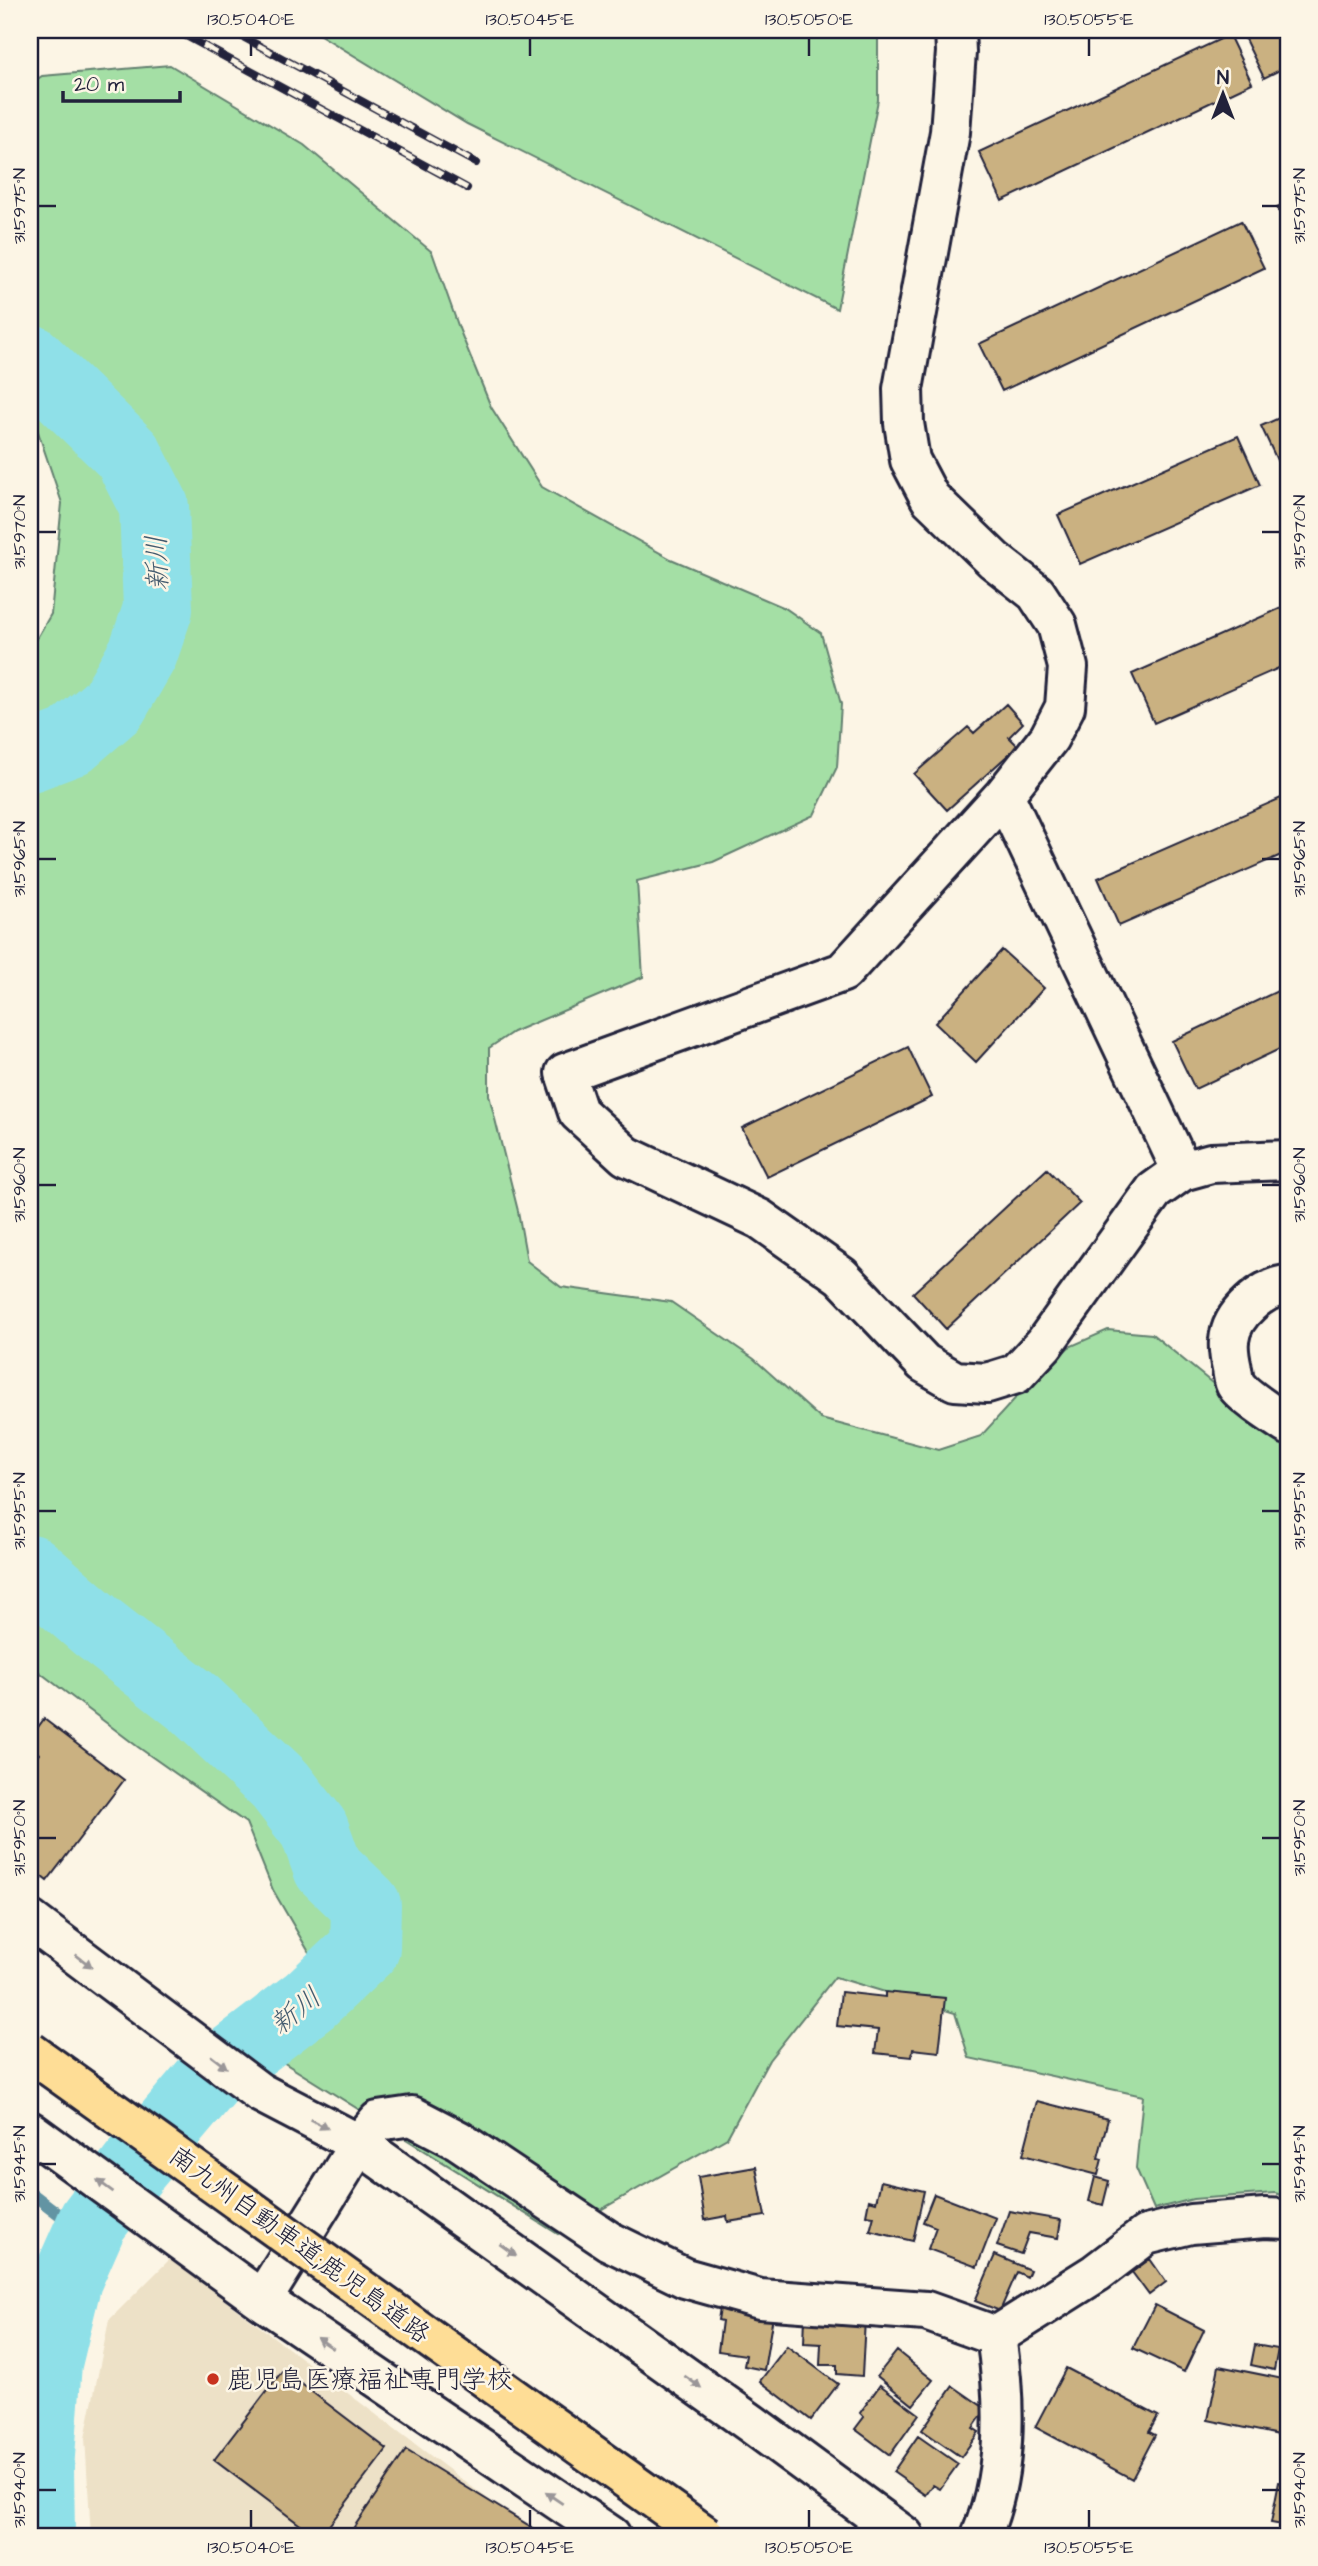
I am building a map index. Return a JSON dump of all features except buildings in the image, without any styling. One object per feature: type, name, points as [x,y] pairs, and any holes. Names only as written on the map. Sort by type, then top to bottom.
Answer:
[{"type":"highway","name":"南九州自動車道;鹿児島道路","points":[[30,2052],[706,2536]]},
{"type":"street","points":[[955,30],[950,132],[903,389],[904,422],[910,460],[930,498],[994,560],[1036,593],[1058,625],[1068,667],[1065,707],[1049,738],[1004,795],[843,972],[565,1073],[578,1112],[626,1156],[760,1219],[841,1276],[925,1363],[955,1381],[987,1383],[1016,1374],[1044,1344],[1154,1191],[1181,1171],[1210,1163],[1288,1160]]},
{"type":"street","points":[[1004,795],[1181,1171]]},
{"type":"street","points":[[1288,1285],[1274,1286],[1250,1304],[1235,1324],[1228,1340],[1236,1385],[1288,1425]]},
{"type":"street","points":[[30,1920],[258,2092],[359,2144],[752,2424],[904,2536]]},
{"type":"street","points":[[262,2300],[359,2144],[377,2121],[412,2116],[458,2140],[609,2241],[685,2278],[760,2299],[926,2311],[996,2336]]},
{"type":"street","points":[[30,2132],[262,2300],[611,2536]]},
{"type":"street","points":[[996,2336],[1096,2273],[1146,2235],[1191,2224],[1265,2218],[1288,2219]]},
{"type":"street","points":[[981,2536],[998,2478],[1002,2434],[1003,2386],[996,2336]]},
{"type":"shaded area","name":"鹿児島医療福祉専門学校","points":[[170,2259],[537,2536],[91,2536],[85,2438],[109,2320]]},
{"type":"green space","points":[[312,30],[878,30],[878,100],[837,309],[467,124]]},
{"type":"green space","points":[[170,65],[304,145],[432,252],[491,407],[542,487],[671,559],[785,608],[821,633],[841,704],[837,767],[814,815],[713,862],[637,881],[643,977],[513,1032],[489,1048],[489,1095],[518,1211],[527,1261],[561,1287],[671,1302],[754,1359],[821,1419],[938,1450],[981,1436],[1021,1392],[1069,1347],[1108,1330],[1152,1334],[1233,1400],[1288,1437],[1288,2197],[1275,2193],[1193,2199],[1154,2209],[1136,2168],[1143,2096],[969,2058],[955,2013],[835,1977],[769,2060],[727,2138],[558,2234],[262,2049],[336,1999],[273,1890],[246,1823],[138,1747],[30,1665],[30,650],[51,614],[62,503],[33,417],[30,415],[30,84],[42,76]]},
{"type":"waterway","name":"新川","points":[[30,359],[128,455],[154,506],[158,609],[143,653],[113,705],[70,742],[30,757]]},
{"type":"waterway","name":"新川","points":[[30,1569],[98,1628],[194,1703],[280,1785],[314,1829],[328,1868],[366,1905],[365,1948],[310,2000],[212,2075],[135,2166],[93,2221],[67,2280],[47,2363],[39,2468],[40,2536]]},
{"type":"waterway","points":[[30,2192],[86,2235]]},
{"type":"railway","points":[[175,30],[467,188]]},
{"type":"railway","points":[[230,30],[476,163]]},
{"type":"place","name":"鹿児島医療福祉専門学校","points":[[213,2379]]}]
